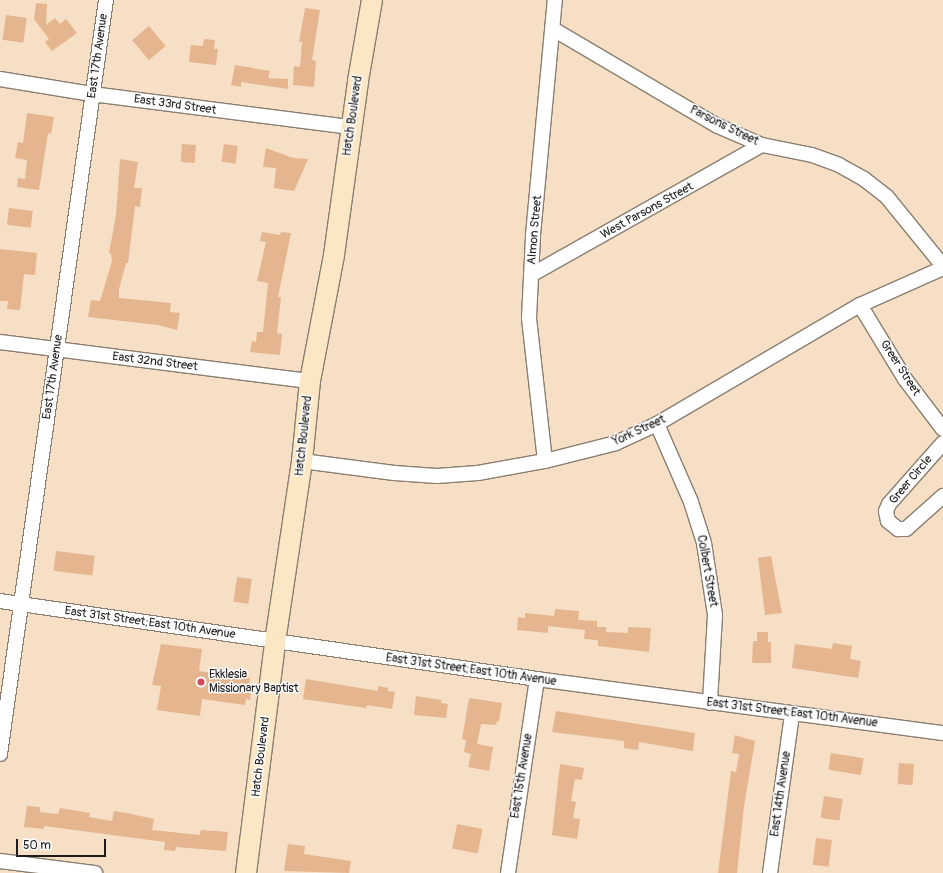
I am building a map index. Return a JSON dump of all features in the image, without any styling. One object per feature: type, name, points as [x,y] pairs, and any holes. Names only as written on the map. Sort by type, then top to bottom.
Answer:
[{"type":"main road","name":"Hatch Boulevard","points":[[246,873],[275,642],[302,461],[310,381],[334,255],[351,128],[372,0]]},
{"type":"street","name":"East 17th Avenue","points":[[0,754],[23,604],[56,350],[106,0]]},
{"type":"street","name":"Almon Street","points":[[545,461],[530,341],[531,275],[555,0]]},
{"type":"street","name":"Parsons Street","points":[[553,29],[707,120],[762,145],[812,155],[839,165],[864,179],[887,196],[943,267]]},
{"type":"street","name":"East 33rd Street","points":[[0,79],[92,94],[351,128]]},
{"type":"street","name":"West Parsons Street","points":[[531,275],[762,145]]},
{"type":"street","name":"York Street","points":[[302,461],[394,474],[437,476],[478,473],[545,461],[616,443],[657,424],[860,305],[943,267]]},
{"type":"street","name":"Greer Street","points":[[860,305],[905,379],[943,429]]},
{"type":"street","name":"East 32nd Street","points":[[0,342],[310,381]]},
{"type":"street","name":"Colbert Street","points":[[657,424],[691,502],[706,550],[715,615],[710,703]]},
{"type":"street","name":"Greer Circle","points":[[943,443],[889,504],[886,511],[888,521],[898,528],[906,529],[943,496]]},
{"type":"street","name":"East 31st Street;East 10th Avenue","points":[[0,601],[537,680],[943,733]]},
{"type":"street","name":"East 15th Avenue","points":[[508,873],[537,680]]},
{"type":"street","name":"East 14th Avenue","points":[[770,873],[792,714]]},
{"type":"street","points":[[0,861],[95,873]]},
{"type":"building","points":[[36,3],[47,4],[46,25],[55,18],[60,24],[66,19],[77,33],[52,51],[45,42],[49,39],[34,19]]},
{"type":"building","points":[[305,8],[320,10],[312,60],[316,61],[314,87],[293,85],[294,66],[300,67],[302,42],[299,42]]},
{"type":"building","points":[[6,15],[27,18],[23,43],[3,40]]},
{"type":"building","points":[[149,26],[166,46],[149,60],[132,40]]},
{"type":"building","points":[[204,39],[215,40],[214,49],[218,49],[216,65],[189,62],[191,45],[203,46]]},
{"type":"building","points":[[235,65],[270,71],[268,78],[288,79],[288,89],[241,82],[241,87],[231,85]]},
{"type":"building","points":[[27,113],[54,117],[51,134],[48,133],[39,190],[17,187],[18,178],[25,179],[27,160],[15,158],[18,142],[23,143]]},
{"type":"building","points":[[182,144],[196,145],[195,163],[181,162]]},
{"type":"building","points":[[224,144],[238,146],[235,164],[221,162]]},
{"type":"building","points":[[266,148],[293,158],[308,159],[294,191],[274,188],[276,168],[263,167]]},
{"type":"building","points":[[120,159],[138,162],[134,188],[142,188],[140,207],[135,206],[128,263],[126,263],[119,289],[119,298],[171,303],[170,312],[180,313],[177,330],[158,325],[88,317],[91,300],[100,301],[112,261],[111,254],[109,253],[116,215]]},
{"type":"building","points":[[9,208],[33,211],[31,228],[7,225]]},
{"type":"building","points":[[262,232],[280,235],[281,232],[291,233],[278,297],[281,297],[277,333],[282,334],[280,355],[250,352],[252,341],[256,342],[257,332],[263,332],[268,283],[257,281],[266,242],[260,241]]},
{"type":"building","points":[[0,249],[37,253],[35,275],[24,274],[20,310],[7,309],[8,301],[0,301]]},
{"type":"building","points":[[56,551],[95,556],[92,576],[54,571]]},
{"type":"building","points":[[771,556],[782,613],[765,615],[758,558]]},
{"type":"building","points":[[237,577],[252,579],[248,604],[234,602]]},
{"type":"building","points":[[555,609],[579,611],[578,620],[597,621],[597,627],[606,627],[606,632],[628,633],[628,627],[651,628],[649,652],[598,646],[598,640],[584,639],[585,630],[548,626],[548,633],[517,630],[518,617],[525,618],[525,613],[554,616]]},
{"type":"building","points":[[757,632],[768,632],[768,642],[771,642],[771,663],[752,663],[753,641],[757,641]]},
{"type":"building","points":[[833,643],[852,646],[850,659],[861,661],[858,678],[792,668],[795,644],[832,649]]},
{"type":"building","name":"Ekklesia Missionary Baptist","points":[[161,644],[202,649],[199,671],[250,678],[249,685],[252,686],[250,700],[246,699],[245,705],[202,699],[200,716],[157,710],[161,686],[152,685]]},
{"type":"building","points":[[306,679],[378,691],[378,686],[388,688],[388,691],[395,692],[392,709],[367,705],[366,708],[303,699]]},
{"type":"building","points":[[416,696],[441,700],[441,703],[448,704],[446,718],[414,715]]},
{"type":"building","points":[[469,698],[502,703],[499,721],[497,721],[496,725],[481,724],[477,744],[493,747],[489,771],[468,767],[471,754],[464,752],[466,740],[462,739]]},
{"type":"building","points":[[556,711],[695,733],[693,751],[639,742],[638,750],[624,748],[624,741],[552,732]]},
{"type":"building","points":[[735,735],[755,741],[744,806],[737,873],[718,873],[731,771],[736,772],[739,754],[732,753]]},
{"type":"building","points":[[831,753],[864,758],[861,775],[828,770]]},
{"type":"building","points":[[899,763],[914,764],[912,785],[898,784]]},
{"type":"building","points":[[560,764],[584,768],[582,780],[575,779],[571,801],[576,802],[573,818],[580,819],[577,839],[552,835]]},
{"type":"building","points":[[824,796],[843,799],[839,821],[821,818]]},
{"type":"building","points":[[27,806],[40,807],[40,812],[58,814],[60,808],[90,813],[89,817],[112,821],[114,811],[127,813],[154,819],[152,830],[200,835],[201,830],[228,832],[226,851],[176,847],[175,851],[164,850],[165,842],[44,826],[44,829],[24,827]]},
{"type":"building","points":[[457,824],[483,829],[478,854],[452,849]]},
{"type":"building","points":[[816,838],[832,840],[829,867],[813,865]]},
{"type":"building","points":[[288,844],[305,846],[304,854],[351,861],[349,873],[284,871]]},
{"type":"place","name":"Ekklesia Missionary Baptist","points":[[201,682]]}]
